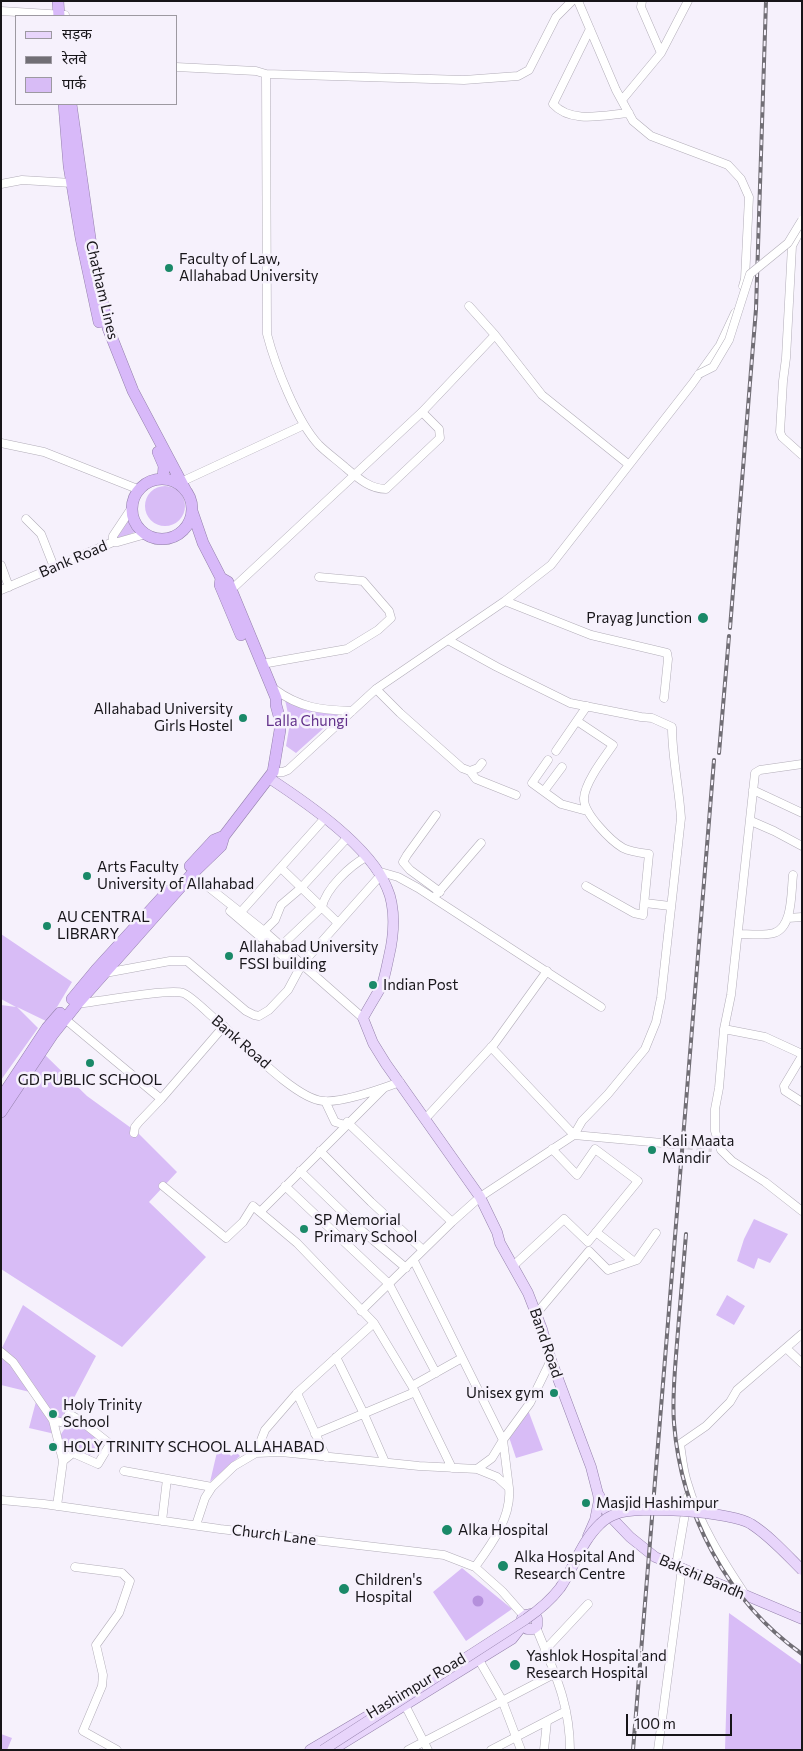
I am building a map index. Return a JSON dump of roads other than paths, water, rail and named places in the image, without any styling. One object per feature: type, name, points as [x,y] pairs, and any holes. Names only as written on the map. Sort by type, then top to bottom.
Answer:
[{"type":"highway","points":[[58,1],[62,15]]},
{"type":"highway","points":[[62,15],[64,1]]},
{"type":"highway","name":"Chatham Lines","points":[[64,105],[72,183],[81,238],[100,324],[124,388],[162,460],[164,472],[162,479]]},
{"type":"highway","name":"Chatham Lines","points":[[71,105],[93,258],[108,328],[133,391],[192,504],[192,511],[203,543],[221,578],[228,582],[276,698],[276,704],[268,700],[220,585],[221,578]]},
{"type":"highway","points":[[183,486],[162,479],[146,484],[135,497],[133,506],[135,522],[146,534],[166,539],[176,536],[187,525],[192,511]]},
{"type":"highway","points":[[1,1098],[47,1028],[105,973],[192,874],[221,846],[224,836],[271,775],[280,730],[276,704]]},
{"type":"highway","points":[[1,1112],[96,970],[214,840],[224,836]]},
{"type":"main road","points":[[271,775],[318,811],[366,856],[388,888],[393,912],[392,944],[382,984],[363,1018]]},
{"type":"main road","name":"Band Road","points":[[363,1018],[386,1064],[480,1197],[497,1232],[500,1243],[528,1293],[591,1467],[599,1500],[595,1520],[583,1549],[571,1570],[536,1622]]},
{"type":"main road","name":"Bakshi Bandh","points":[[598,1494],[608,1514],[630,1537],[655,1557],[802,1619]]},
{"type":"main road","points":[[323,1750],[545,1605],[560,1588],[590,1534],[601,1522],[617,1513],[654,1509],[716,1514],[750,1522],[802,1570]]},
{"type":"main road","points":[[332,1750],[512,1639],[531,1614],[536,1622]]},
{"type":"main road","name":"Hashimpur Road","points":[[310,1750],[400,1698],[524,1621]]},
{"type":"street","points":[[178,67],[256,71],[266,74],[464,80],[518,76],[529,70],[556,17],[572,1]]},
{"type":"street","points":[[271,775],[288,770],[376,689],[505,601],[551,565],[699,374],[720,345],[735,312],[745,279],[749,197],[741,179],[728,165],[650,136],[633,121],[578,1]]},
{"type":"street","points":[[642,1],[641,7],[661,53]]},
{"type":"street","points":[[622,100],[661,53],[688,1]]},
{"type":"street","points":[[1,11],[62,15]]},
{"type":"street","points":[[590,29],[553,104],[558,110],[574,117],[628,113]]},
{"type":"street","points":[[266,74],[267,334],[274,359],[304,425],[318,444],[354,475],[374,488],[386,489],[440,438],[439,429],[422,412]]},
{"type":"street","points":[[1,184],[22,180],[72,183]]},
{"type":"street","points":[[699,374],[713,367],[729,340],[750,274],[788,243],[802,220]]},
{"type":"street","points":[[802,227],[792,246],[787,349],[780,432],[782,437],[802,456]]},
{"type":"street","points":[[469,306],[495,335],[542,395],[628,464]]},
{"type":"street","points":[[231,590],[422,412],[495,335]]},
{"type":"street","points":[[183,486],[304,425]]},
{"type":"street","points":[[1,443],[44,452],[140,490]]},
{"type":"street","points":[[113,542],[113,536],[133,506]]},
{"type":"street","points":[[26,518],[41,534],[54,567]]},
{"type":"street","name":"Bank Road","points":[[5,588],[113,542],[146,534]]},
{"type":"street","points":[[1,565],[5,588]]},
{"type":"street","points":[[262,664],[347,648],[378,630],[391,618],[389,611],[363,581],[318,576]]},
{"type":"street","points":[[505,601],[591,635],[667,653],[664,698]]},
{"type":"street","points":[[361,1311],[480,1197],[574,1135],[582,1121],[646,1049],[656,1022],[661,998],[681,818],[672,726],[652,718],[570,703],[497,667],[448,640]]},
{"type":"street","points":[[271,688],[300,704],[329,710],[352,711]]},
{"type":"street","points":[[376,689],[445,754],[462,768],[470,771],[476,779],[516,796]]},
{"type":"street","points":[[556,751],[586,706]]},
{"type":"street","points":[[577,721],[613,745],[591,778],[584,798],[587,811],[615,842],[625,849],[650,854],[643,915],[634,913],[586,886]]},
{"type":"street","points":[[548,760],[532,782],[561,804],[587,811]]},
{"type":"street","points":[[470,771],[478,768],[482,763]]},
{"type":"street","points":[[732,1161],[721,1150],[715,1131],[715,1109],[719,1088],[724,1029],[731,995],[755,773],[760,770],[802,764]]},
{"type":"street","points":[[544,791],[562,767]]},
{"type":"street","points":[[753,790],[802,813]]},
{"type":"street","points":[[436,815],[407,854],[404,862],[410,870],[437,895],[601,1007]]},
{"type":"street","points":[[240,913],[325,818]]},
{"type":"street","points":[[751,821],[802,846]]},
{"type":"street","points":[[264,931],[275,920],[281,905],[301,888],[347,838]]},
{"type":"street","points":[[437,895],[481,843]]},
{"type":"street","points":[[281,946],[322,907],[324,900],[343,875],[355,863],[366,856]]},
{"type":"street","points":[[281,868],[338,923]]},
{"type":"street","points":[[105,973],[170,961],[187,961],[246,1011],[259,1016],[269,1010],[288,990],[300,967],[378,873],[398,877],[437,895]]},
{"type":"street","points":[[192,874],[264,931],[300,967]]},
{"type":"street","points":[[738,934],[774,934],[782,928],[788,918],[793,875]]},
{"type":"street","points":[[207,891],[363,1018]]},
{"type":"street","points":[[644,904],[670,906]]},
{"type":"street","points":[[788,918],[802,917]]},
{"type":"street","points":[[426,1118],[491,1047],[547,970]]},
{"type":"street","name":"Bank Road","points":[[74,1002],[183,993],[224,1026],[286,1082],[305,1095],[318,1100],[336,1100],[400,1082]]},
{"type":"street","points":[[64,1020],[161,1099]]},
{"type":"street","points":[[134,1133],[138,1122],[161,1099],[224,1026]]},
{"type":"street","points":[[724,1029],[765,1037],[802,1055],[784,1086],[785,1091],[802,1102]]},
{"type":"street","points":[[491,1047],[574,1135],[673,1144]]},
{"type":"street","points":[[260,1212],[384,1088]]},
{"type":"street","points":[[325,1101],[336,1122],[346,1124],[452,1222]]},
{"type":"street","points":[[712,1148],[766,1182],[802,1211]]},
{"type":"street","points":[[513,1266],[564,1219],[588,1242],[638,1181],[594,1149],[577,1175],[552,1150]]},
{"type":"street","points":[[320,1151],[423,1250]]},
{"type":"street","points":[[300,1171],[360,1229],[406,1268]]},
{"type":"street","points":[[163,1186],[226,1238],[243,1222],[253,1206],[297,1243],[327,1280],[374,1322],[413,1389],[452,1468]]},
{"type":"street","points":[[285,1186],[389,1284],[436,1373]]},
{"type":"street","points":[[596,1232],[633,1262]]},
{"type":"street","points":[[536,1314],[589,1251],[608,1270],[637,1260],[656,1232]]},
{"type":"street","points":[[414,1261],[503,1440],[510,1496],[504,1519],[493,1542],[475,1567]]},
{"type":"street","points":[[256,1453],[265,1430],[297,1393],[374,1322]]},
{"type":"street","points":[[747,1597],[723,1562],[698,1515],[686,1481],[680,1444],[706,1426],[730,1402],[737,1390],[802,1334]]},
{"type":"street","points":[[786,1348],[802,1363]]},
{"type":"street","points":[[1,1352],[13,1362],[53,1420],[63,1461],[58,1506]]},
{"type":"street","points":[[336,1357],[385,1462]]},
{"type":"street","points":[[315,1434],[364,1414],[413,1389],[462,1358]]},
{"type":"street","points":[[478,1469],[492,1458],[530,1403],[551,1360]]},
{"type":"street","points":[[297,1393],[326,1457]]},
{"type":"street","points":[[53,1420],[64,1423],[69,1414],[110,1444],[98,1464],[73,1453],[63,1461]]},
{"type":"street","points":[[196,1526],[205,1498],[212,1487],[234,1466],[256,1453],[281,1452],[478,1469],[496,1477],[509,1488]]},
{"type":"street","points":[[124,1472],[212,1487]]},
{"type":"street","points":[[162,1521],[167,1479]]},
{"type":"street","points":[[658,1750],[688,1496]]},
{"type":"street","name":"Church Lane","points":[[1,1500],[58,1506],[196,1526],[444,1555],[475,1567],[502,1590],[524,1621]]},
{"type":"street","points":[[75,1567],[122,1573],[130,1581],[119,1613],[96,1645],[103,1675],[102,1686],[83,1731],[117,1750]]},
{"type":"street","points":[[545,1650],[588,1604]]},
{"type":"street","points":[[536,1622],[545,1650],[556,1673],[566,1710],[570,1731],[570,1750]]},
{"type":"street","points":[[479,1660],[502,1700],[521,1750]]},
{"type":"street","points":[[408,1750],[556,1673]]},
{"type":"street","points":[[405,1705],[428,1750]]},
{"type":"street","points":[[491,1750],[566,1710]]},
{"type":"street","points":[[544,1750],[547,1721]]},
{"type":"tunnel","points":[[673,1144],[712,1148]]},
{"type":"railway","points":[[730,628],[756,309],[766,1]]},
{"type":"railway","points":[[719,753],[729,636]]},
{"type":"railway","points":[[633,1750],[714,760]]},
{"type":"railway","points":[[686,1234],[673,1403],[678,1457],[686,1490],[712,1552],[730,1581],[751,1608],[775,1633],[802,1654]]},
{"type":"place","name":"Faculty of Law, Allahabad University","points":[[169,268]]},
{"type":"place","name":"Prayag Junction","points":[[703,618]]},
{"type":"place","name":"Allahabad University Girls Hostel","points":[[243,718]]},
{"type":"place","name":"Arts Faculty University of Allahabad","points":[[87,876]]},
{"type":"place","name":"AU CENTRAL LIBRARY","points":[[47,926]]},
{"type":"place","name":"Allahabad University FSSI building","points":[[229,956]]},
{"type":"place","name":"Indian Post","points":[[373,985]]},
{"type":"place","name":"GD PUBLIC SCHOOL","points":[[90,1063]]},
{"type":"place","name":"Kali Maata Mandir","points":[[652,1150]]},
{"type":"place","name":"SP Memorial Primary School","points":[[304,1229]]},
{"type":"place","name":"Unisex gym","points":[[554,1393]]},
{"type":"place","name":"Holy Trinity School","points":[[53,1414]]},
{"type":"place","name":"HOLY TRINITY SCHOOL ALLAHABAD","points":[[53,1447]]},
{"type":"place","name":"Masjid Hashimpur","points":[[586,1503]]},
{"type":"place","name":"Alka Hospital","points":[[447,1530]]},
{"type":"place","name":"Alka Hospital And Research Centre","points":[[503,1566]]},
{"type":"place","name":"Children's Hospital","points":[[344,1589]]},
{"type":"place","name":"Yashlok Hospital and Research Hospital","points":[[515,1665]]},
{"type":"park label","name":"Lalla Chungi","points":[[307,721]]}]
